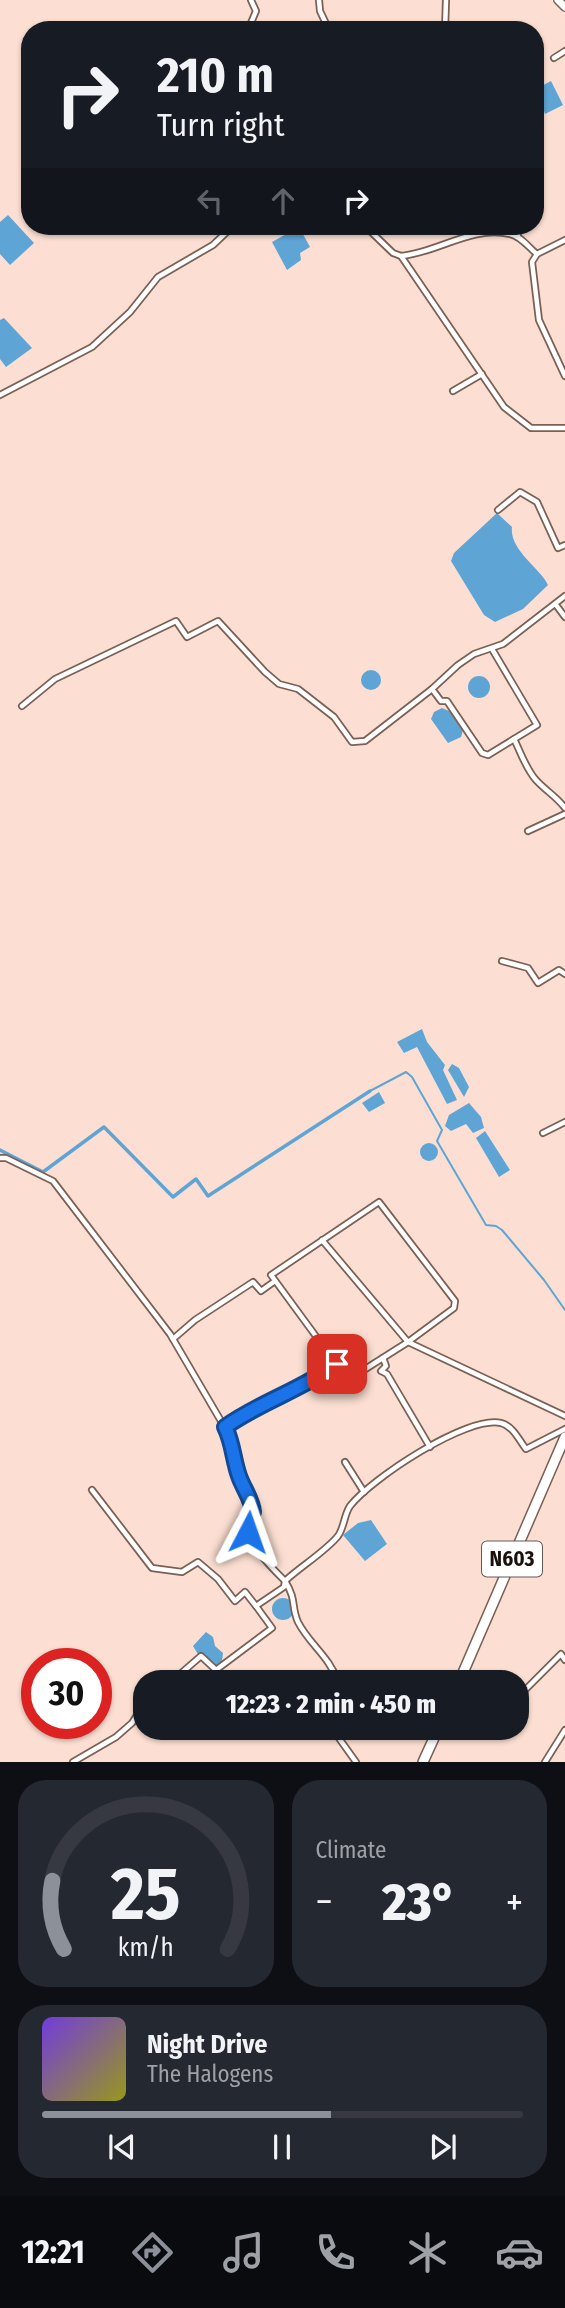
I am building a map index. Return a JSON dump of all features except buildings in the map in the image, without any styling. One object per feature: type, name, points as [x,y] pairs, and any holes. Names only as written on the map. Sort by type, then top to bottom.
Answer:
[{"type":"highway","name":"N603","points":[[466,1670],[565,1437]]},
{"type":"highway","points":[[424,1762],[433,1740]]},
{"type":"main road","points":[[558,0],[565,7]]},
{"type":"street","points":[[251,0],[256,11],[252,21]]},
{"type":"street","points":[[319,0],[325,21]]},
{"type":"street","points":[[445,21],[446,0]]},
{"type":"street","points":[[554,58],[565,51]]},
{"type":"street","points":[[0,395],[92,346],[130,312],[158,277],[213,245],[224,235]]},
{"type":"street","points":[[374,235],[393,253],[401,256],[504,407],[531,428],[565,428]]},
{"type":"street","points":[[401,256],[468,236],[490,235]]},
{"type":"street","points":[[514,235],[537,254]]},
{"type":"street","points":[[565,240],[537,254],[532,262],[538,320],[565,376]]},
{"type":"street","points":[[453,391],[482,374]]},
{"type":"street","points":[[498,510],[520,492],[537,502],[558,548],[565,545]]},
{"type":"street","points":[[22,706],[55,679],[176,621],[187,637],[218,621],[279,684],[298,689],[325,710],[352,742],[365,741],[474,654],[492,649],[565,596]]},
{"type":"street","points":[[556,605],[565,617]]},
{"type":"street","points":[[432,690],[441,701],[447,701],[482,752],[488,755],[537,725],[492,649]]},
{"type":"street","points":[[514,739],[531,774],[544,788],[555,794],[565,808]]},
{"type":"street","points":[[528,831],[565,814]]},
{"type":"street","points":[[502,961],[528,968],[538,983],[559,970],[565,974]]},
{"type":"street","points":[[543,1133],[565,1122]]},
{"type":"street","points":[[0,1158],[6,1158],[53,1181],[173,1339],[225,1427],[235,1453],[239,1475],[253,1506],[253,1512],[246,1520],[248,1532],[269,1566],[285,1581],[295,1596],[296,1619],[334,1670]]},
{"type":"street","points":[[379,1202],[455,1301],[454,1308],[408,1342],[348,1380],[271,1275],[322,1240],[379,1202]]},
{"type":"street","points":[[322,1240],[408,1342],[565,1416]]},
{"type":"street","points":[[173,1339],[195,1320],[253,1282],[261,1291],[275,1281]]},
{"type":"street","points":[[383,1358],[386,1366],[381,1371],[387,1374],[430,1447]]},
{"type":"street","points":[[225,1427],[246,1412],[255,1411],[301,1388],[337,1364]]},
{"type":"street","points":[[256,1606],[284,1587],[285,1581],[339,1535],[348,1508],[364,1492],[430,1447],[468,1427],[498,1422],[509,1426],[526,1449],[565,1429]]},
{"type":"street","points":[[345,1462],[364,1492]]},
{"type":"street","points":[[92,1490],[152,1568],[182,1572],[198,1562],[218,1579],[234,1601],[245,1592],[272,1628],[216,1670],[201,1656],[185,1670]]},
{"type":"street","points":[[529,1686],[561,1654],[565,1660]]},
{"type":"street","points":[[73,1762],[116,1737],[133,1721]]},
{"type":"street","points":[[545,1762],[565,1730]]},
{"type":"street","points":[[340,1740],[356,1762]]},
{"type":"water","points":[[551,81],[563,105],[545,114],[544,111],[544,85]]},
{"type":"water","points":[[8,215],[21,229],[21,235],[27,235],[34,243],[10,265],[0,254],[0,222]]},
{"type":"water","points":[[285,235],[303,235],[310,247],[300,253],[301,260],[287,270],[272,242]]},
{"type":"water","points":[[4,318],[32,348],[6,367],[0,359],[0,320]]},
{"type":"water","points":[[497,513],[512,527],[515,544],[548,585],[523,609],[495,622],[484,615],[451,561],[454,553]]},
{"type":"water","points":[[371,670],[378,673],[381,680],[378,687],[371,690],[364,687],[361,680],[364,673]]},
{"type":"water","points":[[479,676],[487,679],[490,687],[487,695],[479,698],[471,695],[468,687],[471,679]]},
{"type":"water","points":[[442,708],[454,713],[463,730],[461,737],[448,743],[431,719],[434,712]]},
{"type":"water","points":[[422,1029],[427,1042],[445,1065],[443,1070],[457,1100],[447,1104],[417,1047],[404,1053],[397,1042]]},
{"type":"water","points":[[452,1064],[459,1068],[469,1087],[464,1097],[448,1070]]},
{"type":"water","points":[[379,1092],[385,1103],[369,1112],[362,1103]]},
{"type":"water","points":[[469,1103],[481,1117],[484,1128],[473,1133],[466,1124],[451,1131],[445,1126],[449,1115]]},
{"type":"water","points":[[485,1131],[510,1170],[499,1177],[476,1138]]},
{"type":"water","points":[[429,1143],[435,1146],[438,1152],[435,1158],[429,1161],[423,1158],[420,1152],[423,1146]]},
{"type":"water","points":[[371,1520],[387,1544],[365,1561],[343,1535],[358,1523]]},
{"type":"water","points":[[283,1598],[291,1601],[294,1609],[291,1617],[283,1620],[275,1617],[272,1609],[275,1601]]},
{"type":"water","points":[[206,1632],[213,1637],[215,1646],[223,1653],[222,1661],[215,1667],[199,1656],[193,1646]]},
{"type":"waterway","points":[[370,1091],[406,1072],[412,1077],[442,1130],[437,1141],[486,1225],[502,1230],[565,1310]]},
{"type":"waterway","points":[[0,1150],[43,1172],[104,1127],[173,1197],[196,1179],[208,1196],[370,1091]]},
{"type":"route","points":[[248,1532],[246,1520],[253,1512],[253,1506],[239,1475],[235,1453],[225,1427],[246,1412],[255,1411],[294,1388],[301,1388],[337,1364]]}]
